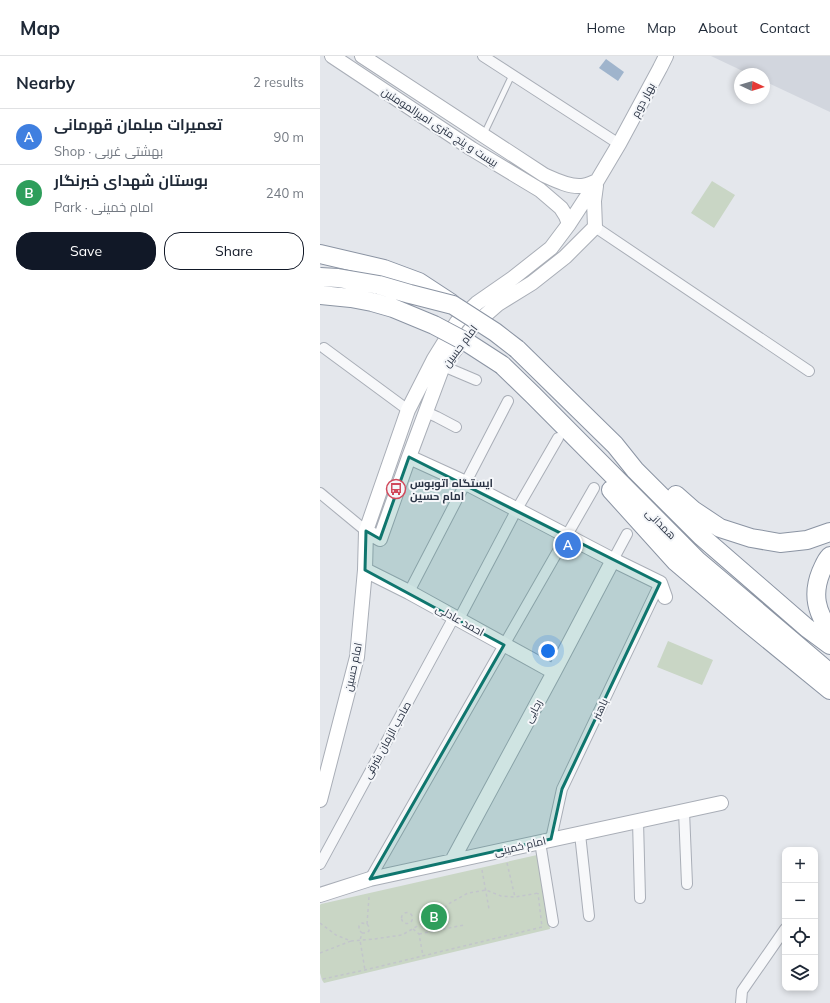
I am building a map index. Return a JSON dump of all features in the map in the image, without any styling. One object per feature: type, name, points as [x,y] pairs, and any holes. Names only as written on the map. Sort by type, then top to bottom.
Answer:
[{"type":"highway","points":[[320,254],[349,260]]},
{"type":"highway","points":[[320,261],[349,260]]},
{"type":"highway","name":"همدانی","points":[[349,260],[384,269],[419,282],[495,332],[517,349],[615,444],[635,470],[701,536],[807,628],[830,645]]},
{"type":"highway","points":[[320,277],[338,278],[379,285],[453,305]]},
{"type":"highway","name":"همدانی","points":[[320,295],[351,298],[393,308],[434,325],[468,343],[502,365],[697,560],[830,673]]},
{"type":"highway","points":[[581,444],[607,486],[676,562],[830,690]]},
{"type":"highway","points":[[615,444],[642,465],[693,510],[720,528],[752,538],[780,543],[807,540],[830,532]]},
{"type":"highway","points":[[830,556],[826,560],[817,581],[816,599],[823,621],[830,630]]},
{"type":"main road","name":"بیست و پنج متری امیرالمومنین","points":[[332,56],[472,149],[540,190],[561,208],[569,224]]},
{"type":"main road","name":"بیست و پنج متری امیرالمومنین","points":[[362,56],[544,175],[574,186],[583,186],[597,181]]},
{"type":"main road","name":"بهار دوم","points":[[619,144],[666,56]]},
{"type":"main road","points":[[472,149],[483,135]]},
{"type":"main road","name":"امام حسین","points":[[320,800],[357,657],[365,570],[366,531],[408,410],[434,359],[457,322],[476,303],[513,278],[551,248],[569,224],[619,144]]},
{"type":"main road","points":[[549,197],[559,198],[564,194],[565,190],[555,180]]},
{"type":"main road","name":"امام حسین","points":[[366,531],[380,539],[409,457],[444,366],[474,325],[498,304],[532,283],[565,257],[595,227],[594,201],[597,181]]},
{"type":"main road","points":[[409,457],[466,483],[660,583],[665,597]]},
{"type":"main road","name":"رجایی","points":[[452,861],[613,560]]},
{"type":"main road","name":"احمد عادلی","points":[[365,570],[409,592],[554,672]]},
{"type":"main road","name":"امام خمینی","points":[[320,895],[370,879],[721,803]]},
{"type":"street","points":[[483,56],[619,144]]},
{"type":"street","points":[[595,227],[808,371]]},
{"type":"street","points":[[324,348],[408,410]]},
{"type":"street","points":[[444,366],[476,380]]},
{"type":"street","points":[[409,592],[508,401]]},
{"type":"street","points":[[426,412],[456,428]]},
{"type":"street","name":"صاحب الزمان شرقی","points":[[320,864],[558,438]]},
{"type":"street","points":[[370,879],[594,488]]},
{"type":"street","points":[[320,493],[366,531]]},
{"type":"street","points":[[613,560],[627,534]]},
{"type":"street","name":"باهنر","points":[[546,841],[562,789],[660,583]]},
{"type":"street","points":[[684,811],[687,884]]},
{"type":"street","points":[[638,821],[640,898]]},
{"type":"street","points":[[580,834],[589,916]]},
{"type":"street","points":[[546,841],[553,922]]},
{"type":"street","points":[[741,1003],[742,991],[782,933]]},
{"type":"lane","points":[[483,135],[512,74]]},
{"type":"path","points":[[507,863],[515,897]]},
{"type":"path","points":[[482,870],[489,909]]},
{"type":"path","points":[[320,953],[351,941],[374,940],[402,935],[433,917],[450,903],[468,893],[486,890],[501,896],[515,897],[538,893]]},
{"type":"path","points":[[362,933],[369,931],[367,924],[369,896]]},
{"type":"path","points":[[405,912],[411,914],[412,920],[410,923],[406,924],[402,920],[402,914],[405,912]]},
{"type":"path","points":[[320,922],[336,935],[351,941]]},
{"type":"path","points":[[365,970],[360,940],[362,933],[359,930],[359,926],[362,923],[367,924]]},
{"type":"path","points":[[419,934],[464,925]]},
{"type":"path","points":[[323,979],[542,927]]},
{"type":"path","points":[[413,929],[419,934],[423,956]]},
{"type":"highlighted area","points":[[409,457],[660,583],[562,789],[551,839],[370,879],[504,645],[365,570],[366,531],[380,539]]},
{"type":"shaded area","points":[[711,56],[830,56],[830,112],[770,84],[770,68],[736,68]]},
{"type":"green space","points":[[712,181],[735,195],[714,228],[691,213]]},
{"type":"green space","points":[[668,641],[713,660],[702,685],[657,667]]},
{"type":"green space","points":[[537,855],[550,929],[324,983],[322,980],[320,973],[321,904]]},
{"type":"water","points":[[606,59],[624,72],[618,81],[599,68]]},
{"type":"place","name":"ایستگاه اتوبوس امام حسین","points":[[396,489]]},
{"type":"place","name":"تعمیرات مبلمان قهرمانی","points":[[568,545]]},
{"type":"place","name":"بوستان شهدای خبرنگار","points":[[434,917]]}]
